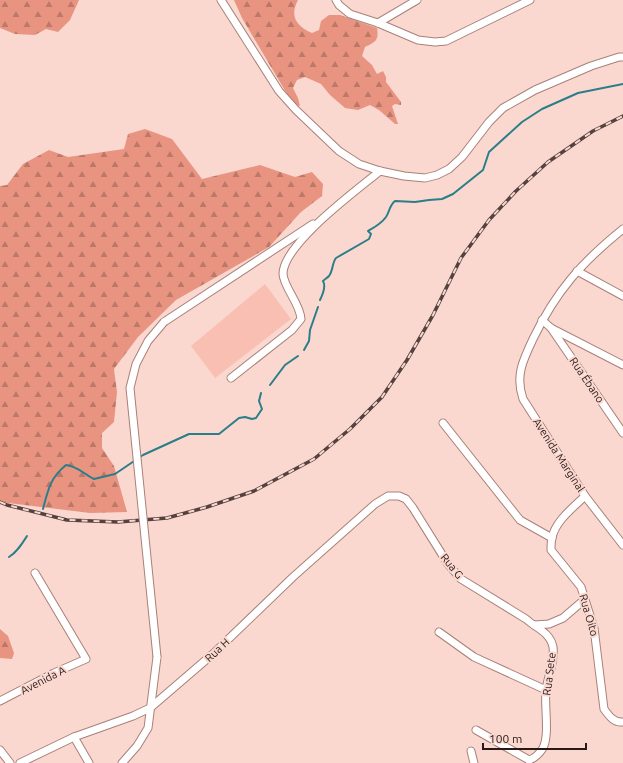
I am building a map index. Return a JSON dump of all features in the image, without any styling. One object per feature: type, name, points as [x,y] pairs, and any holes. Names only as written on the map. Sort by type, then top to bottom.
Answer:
[{"type":"street","points":[[221,0],[286,100],[339,150],[359,164],[380,171],[413,177],[425,178],[437,175],[449,168],[462,157],[489,122],[503,108],[535,90],[577,72],[619,57],[623,57]]},
{"type":"street","points":[[336,0],[339,5],[350,14],[378,23],[418,40],[434,42],[446,40],[530,0]]},
{"type":"street","points":[[378,23],[417,0]]},
{"type":"street","points":[[122,763],[144,736],[148,728],[157,657],[130,388],[136,364],[148,341],[164,322],[323,218],[380,171]]},
{"type":"street","points":[[230,378],[275,344],[299,323],[301,312],[283,274],[291,253],[323,218]]},
{"type":"street","name":"Avenida Marginal","points":[[623,229],[597,250],[577,271],[553,301],[524,357],[519,377],[519,389],[523,399],[585,496],[623,545]]},
{"type":"street","points":[[577,271],[623,296]]},
{"type":"street","points":[[542,320],[551,328],[623,365]]},
{"type":"street","name":"Rua Ébano","points":[[551,328],[623,433]]},
{"type":"street","points":[[443,423],[520,520],[552,538],[564,515],[585,496]]},
{"type":"street","name":"Rua G","points":[[388,496],[399,496],[406,500],[413,508],[448,564],[461,579],[526,619],[532,625]]},
{"type":"street","name":"Rua H","points":[[20,763],[74,737],[133,716],[150,708],[214,653],[339,536],[375,504],[388,496]]},
{"type":"street","name":"Rua Oito","points":[[552,538],[551,550],[581,587],[594,628],[604,709],[610,717],[619,722],[623,722]]},
{"type":"street","name":"Avenida A","points":[[0,701],[86,658],[35,572]]},
{"type":"street","points":[[532,625],[549,624],[563,618],[584,600]]},
{"type":"street","name":"Rua Sete","points":[[529,761],[543,749],[545,740],[546,690],[553,658],[553,647],[545,632],[532,625]]},
{"type":"street","points":[[439,632],[474,657],[546,690]]},
{"type":"street","points":[[476,730],[529,761]]},
{"type":"street","points":[[74,737],[89,763]]},
{"type":"street","points":[[0,750],[10,763]]},
{"type":"street","points":[[471,751],[474,763]]},
{"type":"shaded area","points":[[265,284],[291,319],[215,378],[191,346]]},
{"type":"green space","points":[[0,0],[79,0],[70,20],[58,32],[46,29],[35,35],[15,34],[0,28]]},
{"type":"green space","points":[[234,0],[298,0],[294,11],[296,20],[302,27],[312,33],[319,30],[321,21],[329,15],[340,15],[377,28],[378,35],[376,40],[372,44],[365,47],[362,56],[372,65],[377,74],[383,71],[386,77],[386,82],[401,102],[401,105],[395,104],[392,106],[398,124],[395,124],[379,110],[370,105],[358,110],[345,108],[330,95],[321,84],[305,77],[297,80],[293,88],[300,106],[296,105],[287,94],[242,18]]},
{"type":"green space","points":[[145,129],[172,139],[202,179],[260,165],[295,177],[312,172],[323,184],[322,196],[301,212],[269,247],[176,300],[138,337],[114,369],[117,392],[114,422],[102,433],[102,448],[114,466],[127,512],[90,513],[0,502],[0,186],[7,185],[23,164],[49,150],[68,157],[124,149],[128,134]]},
{"type":"green space","points":[[0,629],[8,636],[14,653],[12,659],[0,658]]},
{"type":"waterway","points":[[320,300],[324,288],[323,281],[329,276],[336,258],[369,239],[371,234],[368,231],[384,219],[395,201],[415,202],[442,199],[453,194],[483,170],[489,152],[522,122],[542,109],[578,93],[623,84]]},
{"type":"waterway","points":[[304,350],[309,341],[310,330],[318,307]]},
{"type":"waterway","points":[[270,385],[285,365],[298,356]]},
{"type":"waterway","points":[[43,509],[48,490],[53,480],[66,465],[77,469],[94,479],[115,474],[143,455],[189,434],[219,434],[239,418],[256,418],[262,409],[259,401],[261,393]]},
{"type":"waterway","points":[[9,557],[17,550],[27,536]]},
{"type":"railway","points":[[0,502],[67,520],[118,522],[167,518],[207,507],[254,491],[314,459],[350,429],[382,397],[407,360],[433,315],[461,258],[489,220],[516,191],[548,162],[593,131],[623,116]]}]
